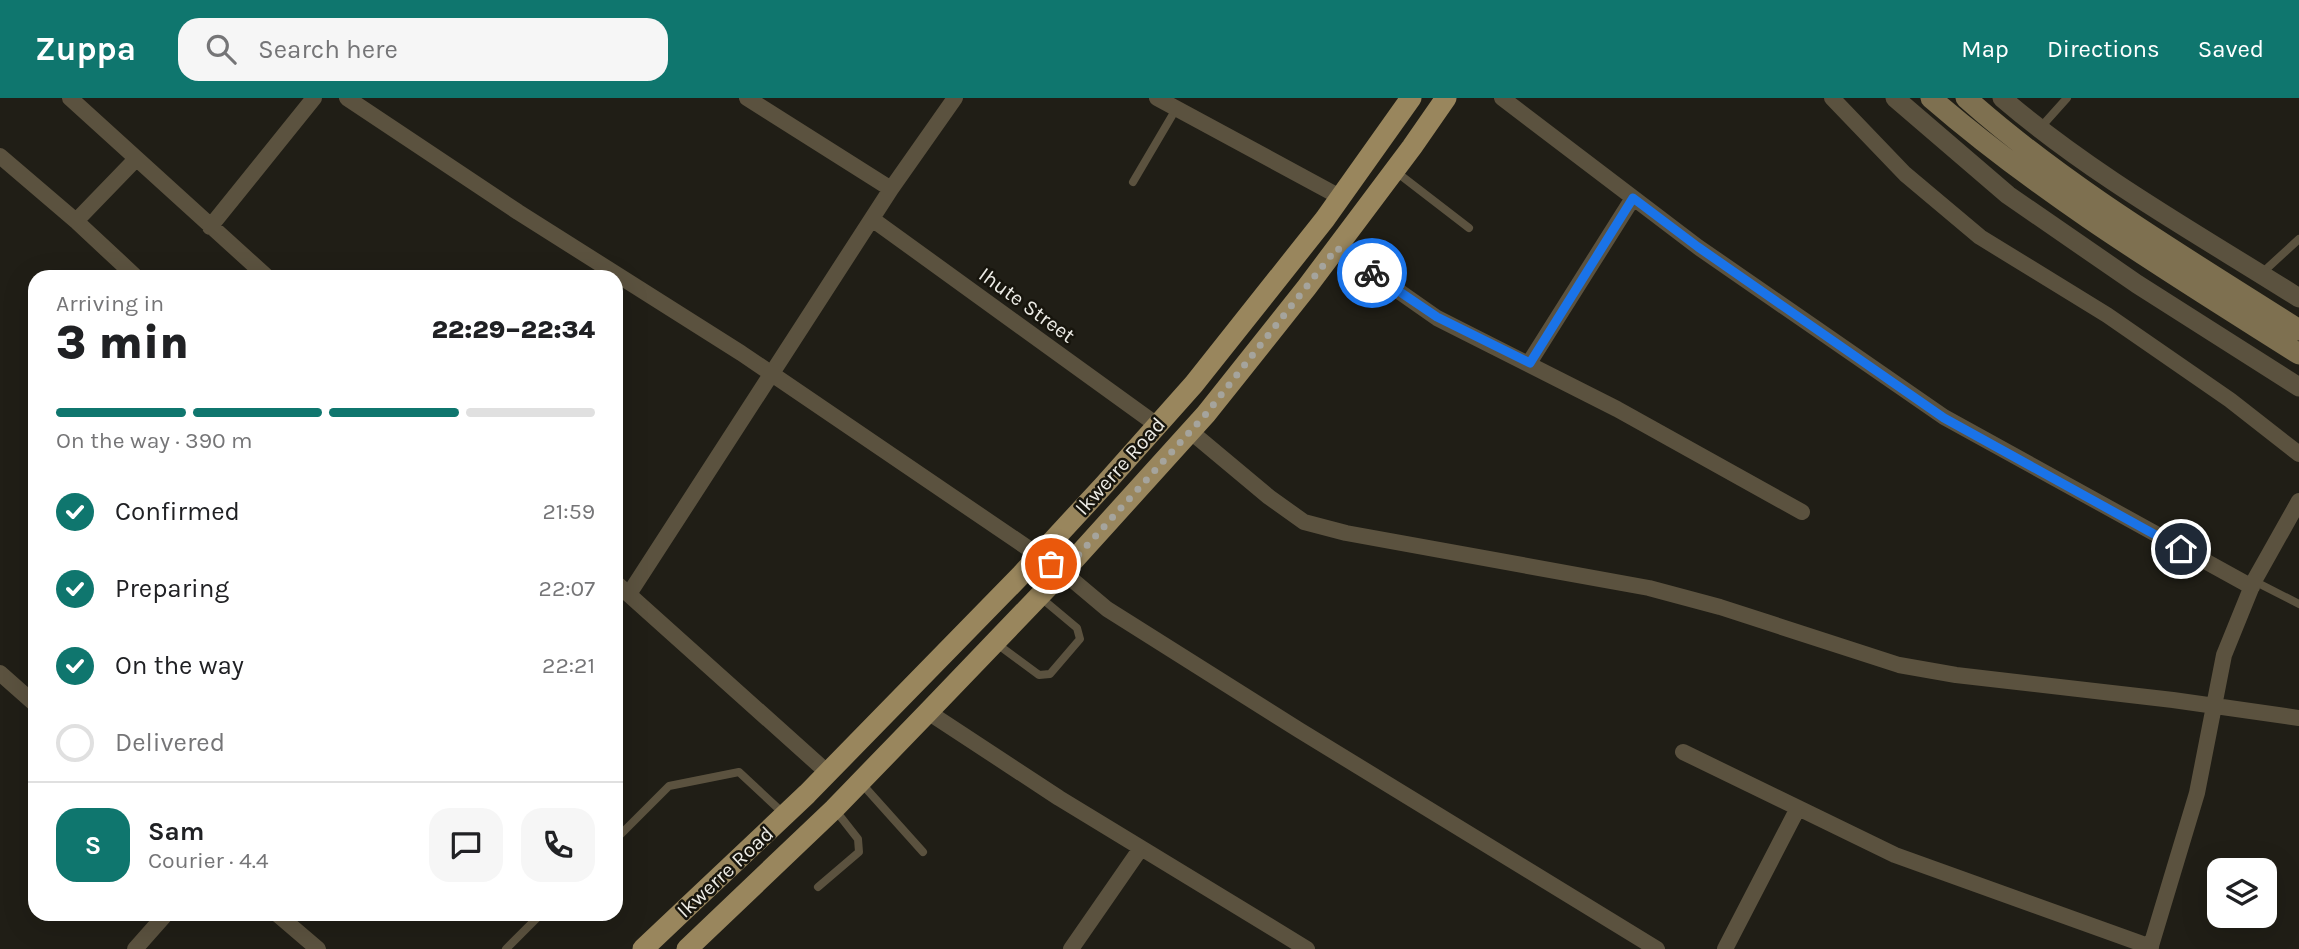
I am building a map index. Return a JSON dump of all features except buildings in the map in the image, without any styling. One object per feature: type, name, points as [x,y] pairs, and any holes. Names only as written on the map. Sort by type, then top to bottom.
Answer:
[{"type":"main road","name":"Ikwerre Road","points":[[643,949],[828,773],[1039,556],[1194,384],[1340,197],[1411,98]]},
{"type":"main road","name":"Ikwerre Road","points":[[687,949],[834,809],[1063,572],[1190,431],[1337,248],[1446,98]]},
{"type":"main road","points":[[1931,98],[2029,177],[2175,263],[2299,330]]},
{"type":"main road","points":[[1966,98],[2038,158],[2299,354]]},
{"type":"street","points":[[70,98],[258,270]]},
{"type":"street","points":[[210,227],[314,98]]},
{"type":"street","points":[[347,98],[609,270]]},
{"type":"street","points":[[747,98],[891,189]]},
{"type":"street","points":[[629,594],[891,189],[955,98]]},
{"type":"street","points":[[1157,98],[1340,197]]},
{"type":"street","points":[[1502,98],[1698,247],[1944,418],[2253,584]]},
{"type":"street","points":[[1832,98],[1906,174],[1980,237],[2107,315],[2230,400],[2299,454]]},
{"type":"street","points":[[1895,98],[2008,195],[2137,284],[2299,387]]},
{"type":"street","points":[[2002,98],[2039,130],[2147,204],[2299,298]]},
{"type":"street","points":[[0,156],[129,270]]},
{"type":"street","points":[[76,221],[136,159]]},
{"type":"street","points":[[1530,363],[1633,198]]},
{"type":"street","name":"Ihute Street","points":[[872,219],[1157,425]]},
{"type":"street","points":[[1337,248],[1437,317],[1530,363],[1802,512]]},
{"type":"street","points":[[623,279],[773,374],[1063,572],[1107,609],[1657,949]]},
{"type":"street","points":[[1190,431],[1269,497],[1304,522],[1346,533],[1649,588],[1720,607],[1899,665],[1956,676],[2213,705],[2299,718]]},
{"type":"street","points":[[1683,752],[1895,855],[2150,948],[2197,793],[2224,655],[2253,584],[2299,501]]},
{"type":"street","points":[[623,589],[828,773]]},
{"type":"street","points":[[0,673],[28,698]]},
{"type":"street","points":[[928,712],[1059,798],[1307,949]]},
{"type":"street","points":[[1725,949],[1798,808]]},
{"type":"street","points":[[1070,949],[1141,848]]},
{"type":"street","points":[[135,949],[160,921]]},
{"type":"street","points":[[285,921],[318,949]]},
{"type":"lane","points":[[2039,130],[2067,98]]},
{"type":"lane","points":[[1133,182],[1176,109]]},
{"type":"lane","points":[[1395,171],[1469,228]]},
{"type":"lane","points":[[2261,274],[2299,239]]},
{"type":"lane","points":[[2253,584],[2299,604]]},
{"type":"lane","points":[[995,642],[1039,675],[1050,674],[1080,639],[1080,634],[1077,628],[1039,597]]},
{"type":"lane","points":[[623,832],[669,786],[739,772],[785,814]]},
{"type":"lane","points":[[860,782],[923,852]]},
{"type":"lane","points":[[818,887],[859,852],[858,839],[834,809]]},
{"type":"lane","points":[[506,949],[534,921]]},
{"type":"way so far","points":[[1051,564],[1063,572],[1073,561],[1206,414],[1337,248],[1372,273]]},
{"type":"route","points":[[1372,273],[1437,317],[1530,363],[1633,198],[1698,247],[1944,418],[2181,549]]}]
